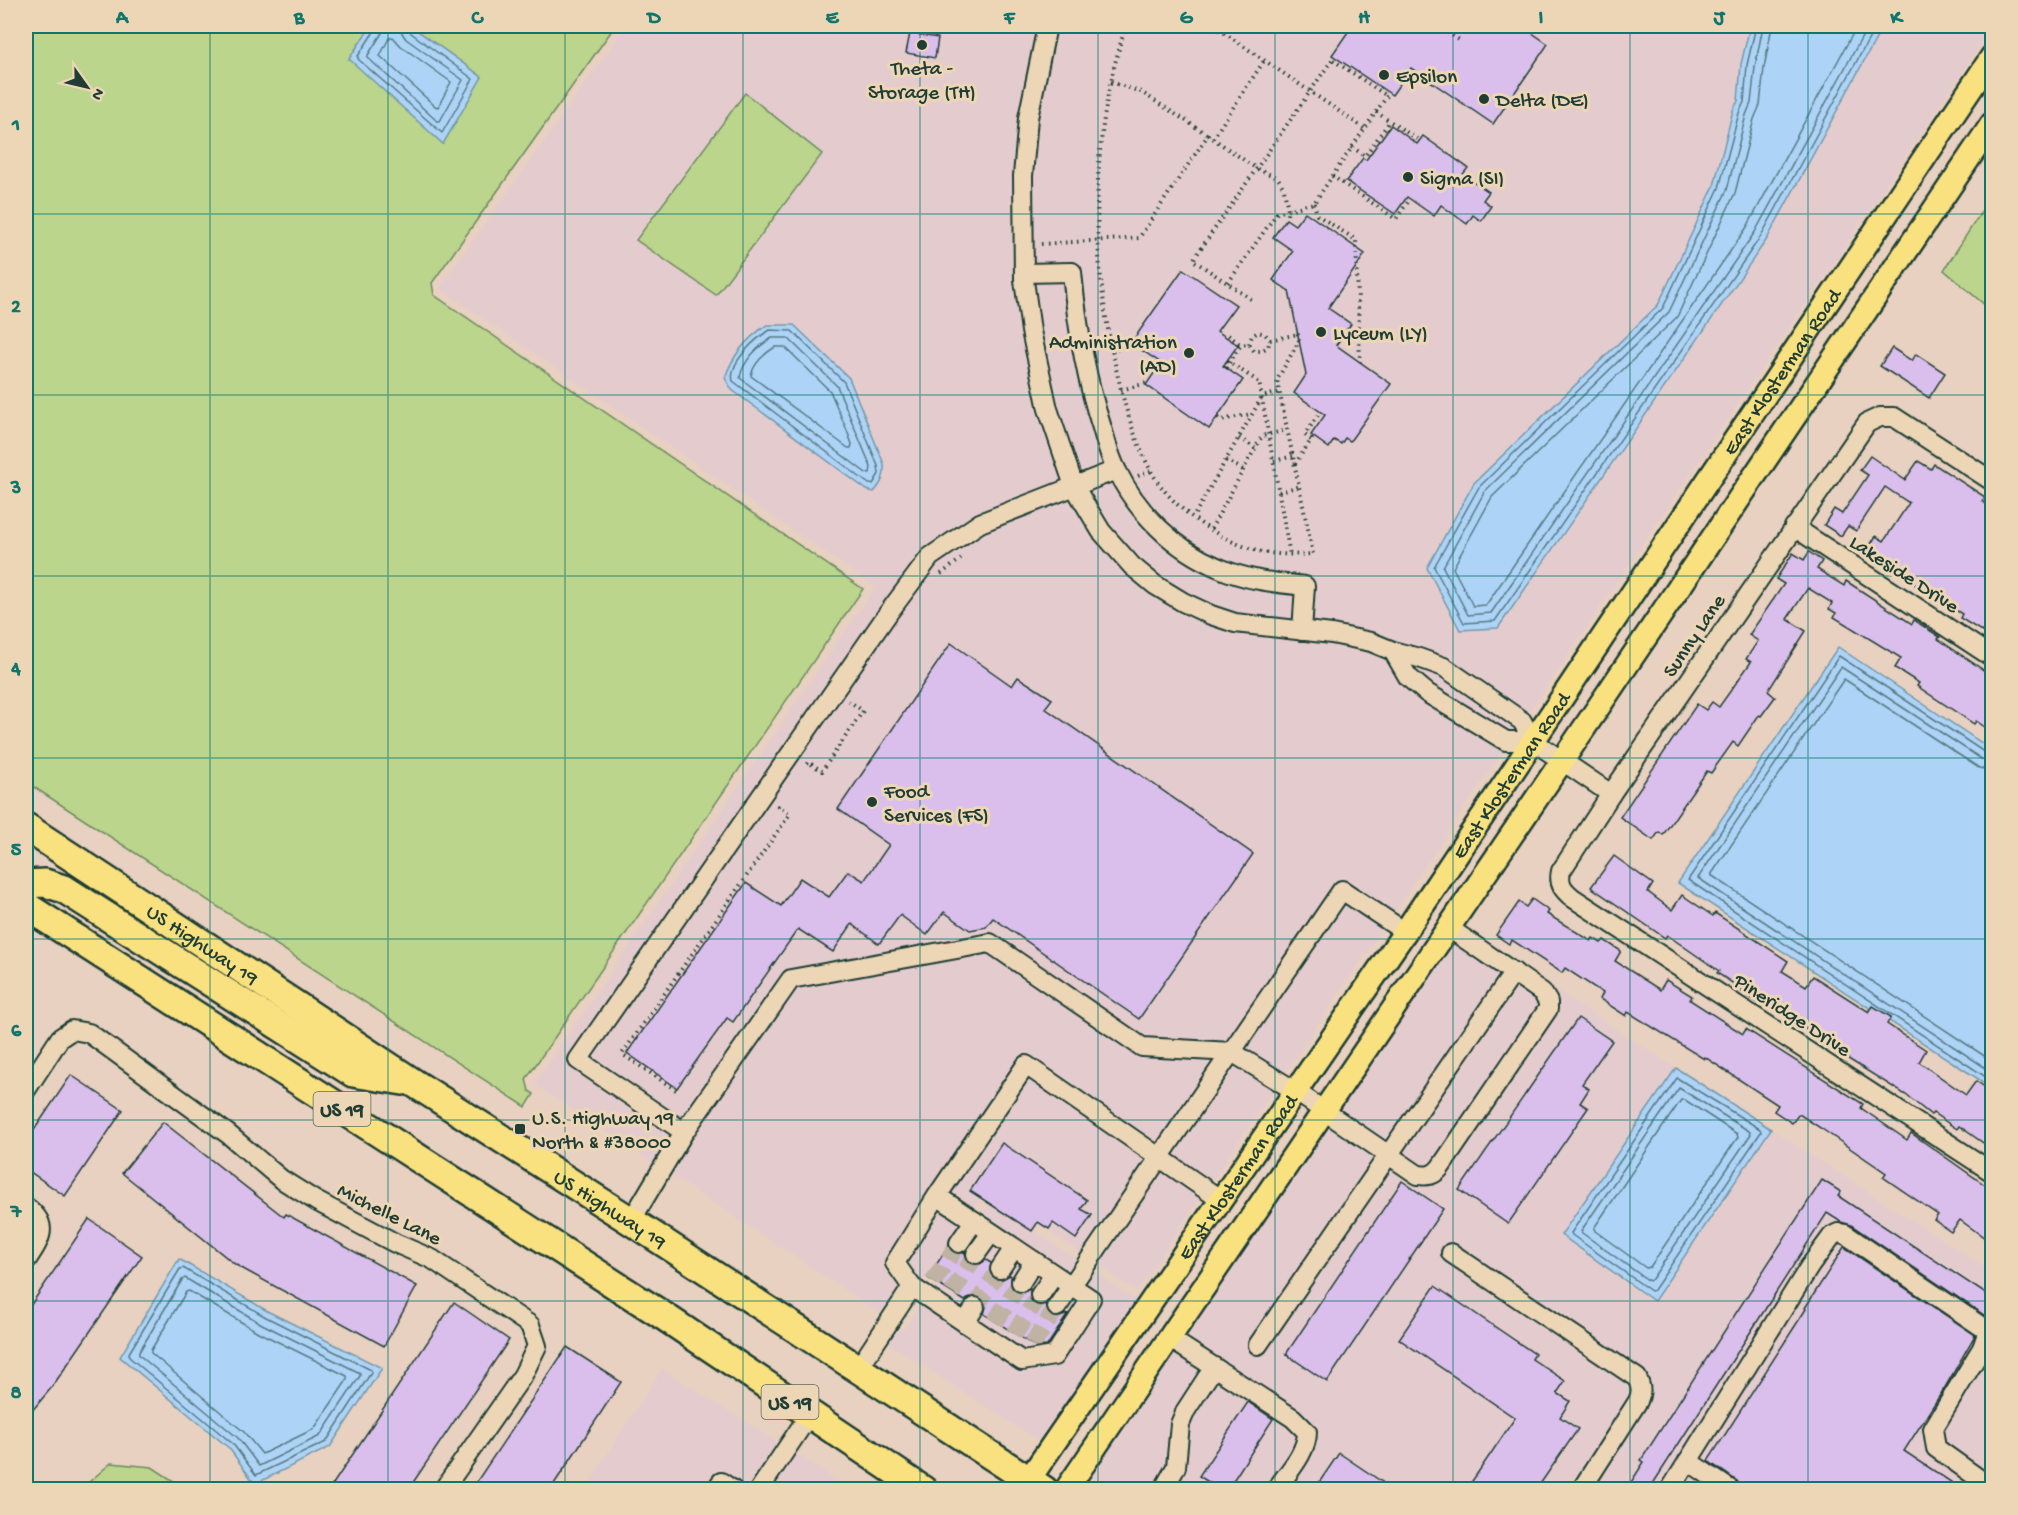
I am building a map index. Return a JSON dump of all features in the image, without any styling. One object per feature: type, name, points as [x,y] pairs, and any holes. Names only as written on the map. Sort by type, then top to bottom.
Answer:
[{"type":"highway","name":"US Highway 19","points":[[26,827],[414,1083],[858,1369],[1033,1486]]},
{"type":"highway","points":[[26,884],[45,883],[64,889],[353,1073],[414,1083]]},
{"type":"highway","name":"US 19","points":[[26,906],[659,1313],[923,1490]]},
{"type":"main road","name":"East Klosterman Road","points":[[1033,1486],[1221,1200],[1405,932],[1992,57]]},
{"type":"main road","name":"East Klosterman Road","points":[[1066,1490],[1992,124]]},
{"type":"street","points":[[1047,26],[1028,118],[1023,176],[1024,273],[1031,331],[1048,410],[1074,486],[1086,509],[1115,548],[1132,566],[1155,585],[1183,602],[1235,623],[1332,634],[1371,642],[1444,667],[1522,721],[1533,741],[1611,794]]},
{"type":"street","points":[[1024,273],[1071,272],[1084,365],[1097,412],[1120,476],[1134,500],[1172,540],[1191,554],[1216,567],[1239,576],[1305,586],[1302,631]]},
{"type":"street","name":"Sunny Lane","points":[[1569,894],[1560,884],[1561,871],[1861,428],[1873,420],[1888,416],[1900,420],[1992,481]]},
{"type":"street","points":[[684,1132],[578,1060],[889,612],[930,557],[980,524],[1074,486],[1120,476]]},
{"type":"street","name":"Lakeside Drive","points":[[1794,527],[1992,657]]},
{"type":"street","points":[[1393,651],[1408,677],[1426,693],[1506,741],[1533,741]]},
{"type":"street","points":[[1057,1307],[1342,890],[1405,932]]},
{"type":"street","name":"Pineridge Drive","points":[[1569,894],[1992,1172]]},
{"type":"street","points":[[631,1221],[684,1132],[790,980],[990,943],[1142,1047],[1232,1052],[1324,1110],[1418,1175],[1428,1176],[1440,1168],[1548,1009],[1546,996],[1449,928]]},
{"type":"street","points":[[1258,1345],[1514,972]]},
{"type":"street","name":"Michelle Lane","points":[[26,1090],[60,1038],[72,1030],[89,1033],[228,1134],[281,1179],[395,1243],[432,1259],[530,1325],[537,1346],[523,1375],[443,1490]]},
{"type":"street","points":[[1022,1361],[1009,1342],[990,1329],[965,1323],[946,1300],[923,1288],[895,1263],[937,1196],[1026,1065],[1221,1200]]},
{"type":"street","points":[[937,1196],[1091,1299],[1054,1356],[1022,1361]]},
{"type":"street","points":[[26,1207],[33,1212],[40,1223],[41,1238],[26,1261]]},
{"type":"street","points":[[959,1243],[974,1221]]},
{"type":"street","points":[[976,1254],[991,1233]]},
{"type":"street","points":[[1670,1490],[1822,1250],[1832,1236],[1838,1233],[1845,1234],[1988,1331],[1982,1348],[1933,1429],[1936,1448],[1978,1478],[1988,1490]]},
{"type":"street","points":[[1000,1269],[1014,1248]]},
{"type":"street","points":[[1451,1254],[1637,1378],[1641,1385],[1638,1401],[1581,1490]]},
{"type":"street","points":[[1021,1282],[1034,1261]]},
{"type":"street","points":[[1040,1295],[1054,1275]]},
{"type":"street","points":[[858,1369],[923,1288]]},
{"type":"street","points":[[965,1323],[975,1308]]},
{"type":"street","points":[[1169,1338],[1293,1418],[1307,1432],[1303,1450],[1276,1490]]},
{"type":"street","points":[[1022,1361],[1032,1345]]},
{"type":"street","points":[[1165,1489],[1176,1467],[1180,1425],[1186,1410],[1214,1367]]},
{"type":"street","points":[[759,1490],[809,1415]]},
{"type":"street","points":[[1688,1461],[1731,1490]]},
{"type":"street","points":[[716,1490],[721,1482],[733,1490]]},
{"type":"path","points":[[1125,26],[1112,82],[1100,154],[1097,205],[1101,297],[1111,352],[1129,420],[1151,471],[1175,502],[1210,529],[1258,550],[1290,555],[1313,554],[1277,380],[1299,341],[1297,332],[1270,340]]},
{"type":"path","points":[[1218,26],[1264,61],[1365,129]]},
{"type":"path","points":[[1437,26],[1461,41]]},
{"type":"path","points":[[1228,283],[1277,213],[1314,203],[1388,95],[1334,58],[1193,260],[1251,299]]},
{"type":"path","points":[[1022,244],[1139,238],[1264,61]]},
{"type":"path","points":[[1112,82],[1141,92],[1257,169],[1278,178],[1284,189],[1288,210],[1286,219]]},
{"type":"path","points":[[1376,112],[1420,141]]},
{"type":"path","points":[[1352,147],[1365,156],[1390,121]]},
{"type":"path","points":[[1332,176],[1396,219],[1410,199]]},
{"type":"path","points":[[1314,203],[1317,215],[1356,240],[1360,362]]},
{"type":"path","points":[[1249,344],[1252,336],[1258,332],[1265,334],[1270,340]]},
{"type":"path","points":[[1227,334],[1240,345],[1249,344]]},
{"type":"path","points":[[1249,344],[1254,351],[1261,351],[1268,347],[1270,340]]},
{"type":"path","points":[[1111,352],[1131,343]]},
{"type":"path","points":[[1226,368],[1240,345]]},
{"type":"path","points":[[1228,362],[1259,382],[1290,555]]},
{"type":"path","points":[[1121,390],[1147,383]]},
{"type":"path","points":[[1195,514],[1262,397],[1280,392]]},
{"type":"path","points":[[1295,465],[1312,438],[1305,435],[1320,412]]},
{"type":"path","points":[[1218,417],[1222,420],[1252,414]]},
{"type":"path","points":[[1210,529],[1262,436],[1287,430]]},
{"type":"path","points":[[1239,438],[1256,448]]},
{"type":"path","points":[[1274,461],[1293,456]]},
{"type":"path","points":[[1226,460],[1243,470]]},
{"type":"path","points":[[1120,476],[1151,471]]},
{"type":"path","points":[[1279,492],[1299,486]]},
{"type":"path","points":[[932,579],[954,566],[969,553]]},
{"type":"path","points":[[802,771],[808,762],[822,771],[864,711],[849,702],[855,693]]},
{"type":"path","points":[[676,1090],[622,1054],[790,814],[778,806],[784,797]]},
{"type":"shaded area","points":[[626,26],[1992,26],[1992,29],[1137,1292],[988,1189],[896,1324],[534,1084],[875,587],[439,288]]},
{"type":"shaded area","points":[[1461,929],[1676,1068],[1562,1235],[1654,1301],[1771,1129],[1992,1272],[1992,1489],[1113,1490],[1089,1474]]},
{"type":"shaded area","points":[[991,1201],[1132,1298],[1140,1297],[1042,1443],[871,1332],[878,1322],[892,1331],[904,1329]]},
{"type":"shaded area","points":[[662,1369],[851,1489],[584,1490]]},
{"type":"green space","points":[[26,26],[371,26],[349,59],[482,77],[411,26],[615,26],[432,283],[434,295],[863,589],[526,1079],[529,1091],[534,1094],[526,1107],[26,782]]},
{"type":"green space","points":[[745,93],[822,154],[716,295],[636,240]]},
{"type":"green space","points":[[1992,195],[1992,311],[1944,270]]},
{"type":"green space","points":[[111,1463],[152,1467],[186,1489],[81,1489]]},
{"type":"water","points":[[371,26],[411,26],[482,77],[443,144],[349,59]]},
{"type":"water","points":[[1750,26],[1883,26],[1767,239],[1498,628],[1460,630],[1427,568],[1474,483],[1658,305],[1714,186],[1733,110],[1738,101],[1741,64]]},
{"type":"water","points":[[767,325],[794,325],[849,378],[884,464],[882,479],[874,492],[867,490],[732,390],[725,378],[732,361],[747,341]]},
{"type":"water","points":[[1838,647],[1992,750],[1992,1088],[1678,883]]},
{"type":"water","points":[[1676,1068],[1771,1129],[1654,1301],[1561,1235]]},
{"type":"water","points":[[179,1259],[269,1312],[382,1368],[330,1447],[255,1484],[229,1448],[120,1357]]},
{"type":"building","points":[[1352,26],[1522,26],[1548,44],[1493,124],[1411,68],[1392,95],[1332,55]]},
{"type":"building","name":"Theta - Storage (TH)","points":[[910,33],[938,38],[935,58],[906,53]]},
{"type":"building","name":"Sigma (SI)","points":[[1391,125],[1417,144],[1423,136],[1468,168],[1463,174],[1489,192],[1483,200],[1491,206],[1481,221],[1473,215],[1467,224],[1441,205],[1434,216],[1407,197],[1395,214],[1346,181],[1363,158],[1366,160]]},
{"type":"building","name":"Lyceum (LY)","points":[[1305,212],[1365,254],[1328,308],[1351,324],[1336,345],[1391,384],[1350,441],[1345,438],[1341,444],[1334,440],[1329,448],[1311,435],[1325,415],[1294,393],[1306,375],[1289,291],[1273,280],[1293,251],[1273,237],[1286,219],[1295,225]]},
{"type":"building","name":"Administration (AD)","points":[[1183,269],[1236,305],[1217,331],[1238,345],[1223,366],[1243,380],[1209,429],[1146,385],[1161,363],[1131,343]]},
{"type":"building","points":[[1892,348],[1912,361],[1916,354],[1945,373],[1929,398],[1880,366]]},
{"type":"building","points":[[1870,456],[1905,480],[1918,461],[1931,469],[1934,464],[1985,497],[1982,501],[1992,508],[1992,624],[1986,634],[1960,618],[1962,614],[1865,553],[1876,536],[1884,541],[1909,503],[1885,487],[1856,531],[1848,526],[1841,536],[1824,525],[1834,509],[1842,514],[1868,475],[1860,470]]},
{"type":"building","points":[[1809,552],[1822,561],[1817,569],[1844,586],[1846,581],[1912,624],[1914,620],[1992,676],[1992,732],[1976,721],[1974,724],[1917,686],[1919,683],[1895,668],[1901,658],[1834,617],[1836,613],[1829,609],[1832,603],[1808,588],[1787,619],[1806,631],[1768,691],[1775,697],[1761,716],[1759,715],[1738,746],[1733,742],[1711,773],[1707,771],[1663,835],[1659,832],[1653,840],[1620,817],[1697,704],[1706,710],[1712,702],[1719,707],[1751,662],[1746,659],[1758,641],[1749,635],[1784,584],[1776,579],[1793,553],[1804,560]]},
{"type":"building","points":[[951,643],[1012,686],[1018,677],[1052,699],[1045,708],[1253,854],[1139,1019],[993,918],[986,927],[970,930],[944,912],[927,935],[900,915],[879,944],[852,924],[833,952],[798,929],[733,1022],[727,1018],[677,1088],[627,1053],[746,883],[781,906],[800,878],[829,897],[848,871],[864,881],[889,845],[838,809]]},
{"type":"building","points":[[1614,856],[1653,884],[1648,892],[1672,910],[1682,895],[1713,916],[1715,913],[1788,961],[1782,971],[1806,986],[1813,976],[1869,1012],[1873,1006],[1891,1017],[1887,1024],[1926,1050],[1919,1062],[1966,1095],[1976,1081],[1992,1092],[1984,1103],[1992,1108],[1992,1149],[1959,1126],[1957,1129],[1933,1113],[1931,1115],[1906,1095],[1842,1055],[1762,1000],[1760,1004],[1717,973],[1719,971],[1667,935],[1665,938],[1591,887]]},
{"type":"building","points":[[1532,899],[1549,911],[1547,914],[1591,941],[1593,938],[1601,943],[1604,940],[1621,951],[1615,961],[1660,990],[1666,980],[1692,996],[1690,1000],[1743,1034],[1746,1029],[1863,1104],[1861,1108],[1907,1140],[1911,1133],[1992,1190],[1992,1243],[1960,1220],[1951,1232],[1934,1220],[1938,1215],[1883,1177],[1886,1173],[1822,1129],[1799,1114],[1792,1123],[1774,1111],[1778,1105],[1705,1057],[1704,1059],[1628,1012],[1626,1016],[1600,999],[1603,993],[1565,968],[1562,973],[1512,940],[1509,944],[1496,935],[1519,902],[1526,907]]},
{"type":"building","points":[[1578,1018],[1612,1041],[1582,1084],[1589,1089],[1580,1103],[1588,1108],[1508,1224],[1459,1190]]},
{"type":"building","points":[[71,1075],[123,1110],[65,1196],[26,1169],[26,1142]]},
{"type":"building","points":[[163,1122],[284,1217],[286,1214],[417,1286],[384,1346],[236,1265],[122,1173]]},
{"type":"building","points":[[1002,1143],[1087,1200],[1081,1209],[1092,1215],[1076,1239],[1053,1223],[1049,1229],[1038,1222],[1032,1231],[970,1191]]},
{"type":"building","points":[[1822,1180],[1841,1192],[1838,1196],[1992,1298],[1990,1319],[1851,1225],[1827,1213],[1649,1490],[1626,1490],[1644,1462],[1641,1460]]},
{"type":"building","points":[[1402,1181],[1443,1209],[1327,1382],[1286,1354]]},
{"type":"building","points":[[89,1219],[142,1256],[52,1387],[26,1418],[26,1312]]},
{"type":"building","points":[[948,1246],[953,1253],[965,1252],[966,1259],[970,1263],[980,1264],[986,1260],[991,1263],[990,1273],[994,1279],[1000,1280],[1010,1275],[1011,1287],[1021,1293],[1030,1289],[1030,1300],[1038,1306],[1047,1304],[1047,1311],[1051,1317],[1057,1318],[1068,1314],[1047,1346],[1036,1347],[984,1314],[985,1301],[980,1297],[970,1297],[965,1301],[928,1278]]},
{"type":"building","points":[[1844,1247],[1975,1335],[1904,1451],[1963,1490],[1743,1490],[1737,1481],[1708,1461]]},
{"type":"building","points":[[1435,1286],[1535,1354],[1532,1359],[1565,1381],[1557,1393],[1570,1401],[1560,1417],[1578,1429],[1536,1490],[1466,1490],[1515,1418],[1399,1339]]},
{"type":"building","points":[[454,1302],[509,1340],[408,1490],[329,1490]]},
{"type":"building","points":[[567,1347],[621,1382],[550,1490],[471,1490]]},
{"type":"building","points":[[1248,1402],[1273,1419],[1227,1490],[1221,1490],[1199,1476]]},
{"type":"building","points":[[1339,1453],[1394,1490],[1314,1490]]},
{"type":"tunnel","points":[[933,1282],[959,1243]]},
{"type":"tunnel","points":[[952,1293],[976,1254]]},
{"type":"tunnel","points":[[975,1307],[1000,1269]]},
{"type":"tunnel","points":[[995,1322],[1021,1282]]},
{"type":"tunnel","points":[[1014,1334],[1040,1295]]},
{"type":"tunnel","points":[[1032,1345],[1057,1307]]},
{"type":"place","name":"Theta - Storage (TH)","points":[[922,45]]},
{"type":"place","name":"Epsilon","points":[[1384,75]]},
{"type":"place","name":"Delta (DE)","points":[[1484,99]]},
{"type":"place","name":"Sigma (SI)","points":[[1408,177]]},
{"type":"place","name":"Lyceum (LY)","points":[[1321,332]]},
{"type":"place","name":"Administration (AD)","points":[[1189,353]]},
{"type":"place","name":"Food Services (FS)","points":[[872,802]]},
{"type":"place","name":"U.S. Highway 19 North & #38000","points":[[520,1129]]}]
